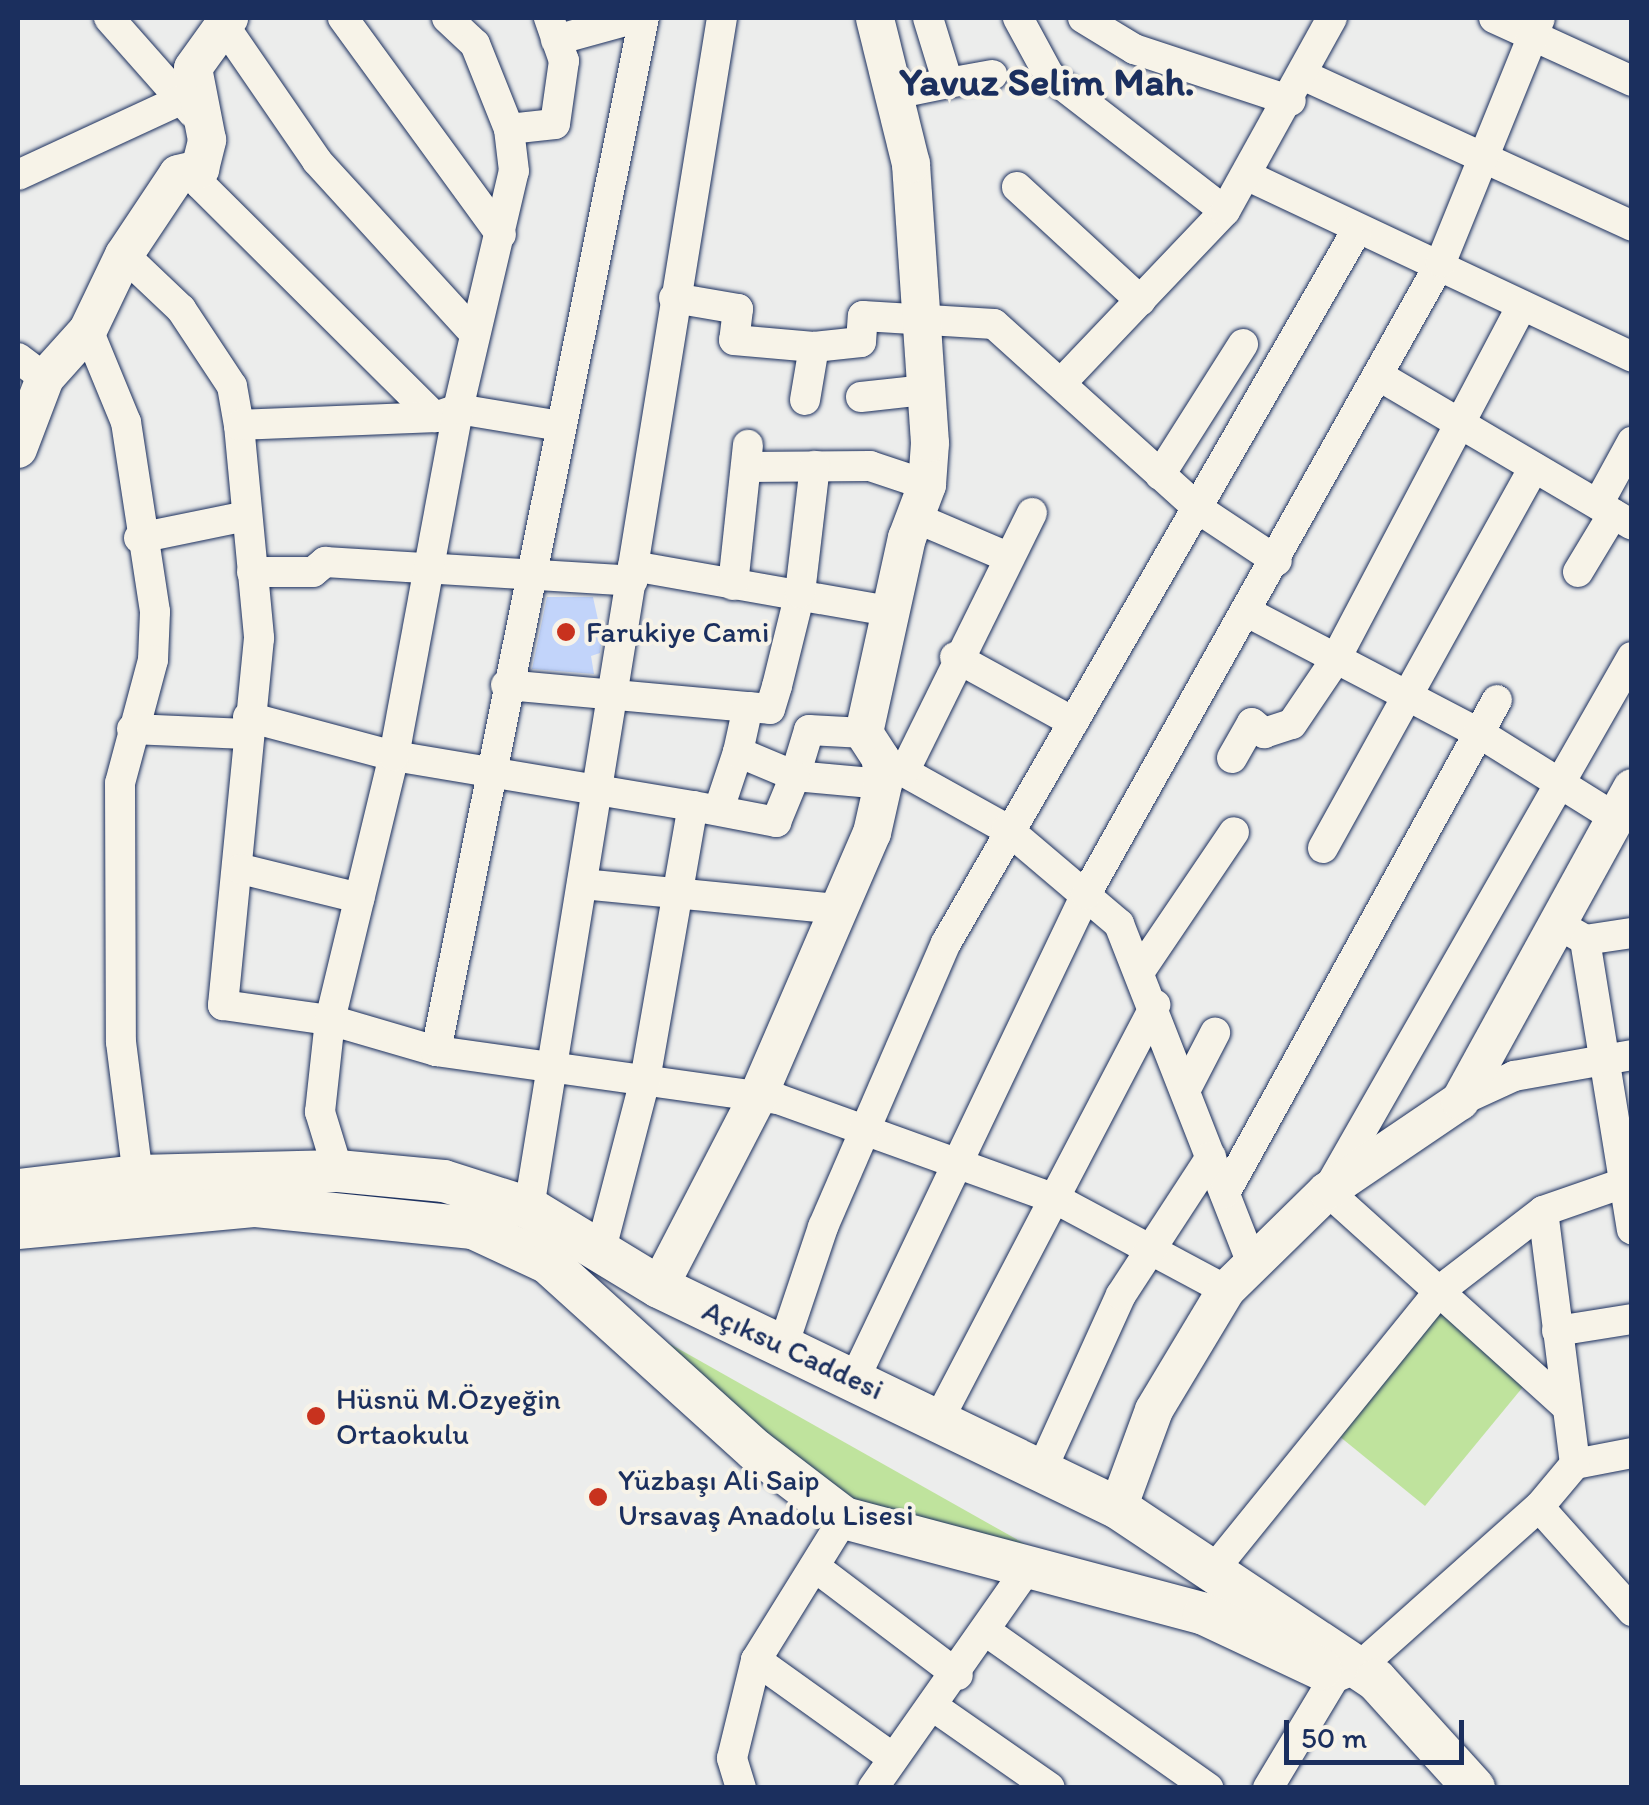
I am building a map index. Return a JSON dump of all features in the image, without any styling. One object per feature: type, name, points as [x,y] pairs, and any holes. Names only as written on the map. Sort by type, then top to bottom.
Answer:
[{"type":"main road","name":"Açıksu Caddesi","points":[[18,1190],[138,1176],[338,1171],[444,1181],[529,1208],[659,1287],[854,1380],[940,1416],[1118,1508],[1215,1568],[1346,1673],[1474,1788]]},
{"type":"main road","name":"Açıksu Caddesi","points":[[18,1228],[256,1206],[473,1228],[548,1263],[755,1450],[844,1518],[1026,1570],[1204,1614],[1346,1673],[1440,1788]]},
{"type":"street","points":[[110,18],[191,111],[208,140],[200,184],[446,413]]},
{"type":"street","points":[[342,18],[501,235]]},
{"type":"street","points":[[338,1171],[320,1112],[330,1020],[394,756],[428,567],[446,413],[475,334],[514,171],[509,129],[476,44],[447,18]]},
{"type":"street","points":[[509,129],[556,124],[564,61],[553,29],[636,18]]},
{"type":"street","points":[[436,1050],[506,686],[644,18]]},
{"type":"street","points":[[529,1208],[722,18]]},
{"type":"street","points":[[659,1287],[758,1096],[872,833],[883,762],[893,612],[921,502],[924,390],[916,320],[912,164],[899,92],[875,18]]},
{"type":"street","points":[[928,18],[948,83]]},
{"type":"street","points":[[1018,18],[1049,75],[1225,210]]},
{"type":"street","points":[[1082,18],[1134,49],[1298,88],[1486,156],[1632,226]]},
{"type":"street","points":[[1064,380],[1225,210],[1298,88],[1332,18]]},
{"type":"street","points":[[1494,18],[1536,27],[1632,80]]},
{"type":"street","points":[[191,111],[193,68],[226,21],[317,161],[475,334]]},
{"type":"street","points":[[854,1380],[1086,894],[1249,613],[1441,262],[1536,27]]},
{"type":"street","points":[[899,92],[992,75]]},
{"type":"street","points":[[18,175],[191,111]]},
{"type":"street","points":[[18,449],[31,368],[88,330],[124,255],[178,174],[200,169]]},
{"type":"street","points":[[1248,176],[1358,230],[1441,262],[1632,358]]},
{"type":"street","points":[[1017,187],[1141,301]]},
{"type":"street","points":[[783,1346],[823,1227],[872,1129],[946,943],[1007,828],[1200,510],[1358,230]]},
{"type":"street","points":[[124,255],[181,309],[232,386],[239,426],[259,638],[247,726],[240,869],[223,1004],[330,1020],[436,1050],[758,1096],[872,1129],[1056,1199],[1150,1244],[1239,1276]]},
{"type":"street","points":[[674,298],[738,308],[734,340],[814,347],[861,342],[863,316],[994,324],[1064,380],[1200,510],[1277,560]]},
{"type":"street","points":[[1232,758],[1252,723],[1264,733],[1292,724],[1334,662],[1522,306]]},
{"type":"street","points":[[88,330],[126,422],[139,538],[155,612],[152,660],[120,783],[121,1042],[138,1176]]},
{"type":"street","points":[[1160,475],[1243,344]]},
{"type":"street","points":[[805,400],[814,347]]},
{"type":"street","points":[[1381,377],[1614,515]]},
{"type":"street","points":[[860,397],[924,390]]},
{"type":"street","points":[[239,426],[446,413],[561,426]]},
{"type":"street","points":[[1578,572],[1614,515],[1632,442]]},
{"type":"street","points":[[734,585],[747,456],[815,466],[870,466],[1008,557]]},
{"type":"street","points":[[506,686],[770,709],[800,593],[815,466]]},
{"type":"street","points":[[1323,848],[1534,468]]},
{"type":"street","points":[[738,752],[795,776],[883,762],[956,657],[1032,513]]},
{"type":"street","points":[[139,538],[246,516]]},
{"type":"street","points":[[252,572],[313,572],[325,562],[530,577],[632,574],[800,593],[893,612]]},
{"type":"street","points":[[1249,613],[1406,701],[1479,733],[1555,780],[1623,803],[1571,932],[1460,1101]]},
{"type":"street","points":[[1327,1191],[1555,780],[1632,656]]},
{"type":"street","points":[[956,657],[1073,722]]},
{"type":"street","points":[[1225,1192],[1497,700]]},
{"type":"street","points":[[601,1250],[645,1080],[676,890],[706,806],[738,752],[748,706]]},
{"type":"street","points":[[132,729],[247,726],[394,756],[706,806],[776,822],[809,730],[883,762],[1007,828],[1119,924],[1142,968],[1225,1192],[1239,1276]]},
{"type":"street","points":[[1142,968],[1234,832]]},
{"type":"street","points":[[240,869],[359,898]]},
{"type":"street","points":[[582,884],[676,890],[837,909]]},
{"type":"street","points":[[1571,932],[1632,933]]},
{"type":"street","points":[[1571,932],[1620,1057],[1632,1229]]},
{"type":"street","points":[[940,1416],[1155,1005]]},
{"type":"street","points":[[1188,1085],[1216,1034]]},
{"type":"street","points":[[1118,1508],[1154,1410],[1239,1276],[1327,1191],[1460,1101],[1514,1076],[1620,1057]]},
{"type":"street","points":[[1042,1468],[1150,1244],[1211,1157]]},
{"type":"street","points":[[1215,1568],[1439,1291],[1543,1211],[1628,1181]]},
{"type":"street","points":[[1327,1191],[1566,1406]]},
{"type":"street","points":[[1543,1211],[1575,1464]]},
{"type":"street","points":[[1558,1331],[1632,1320]]},
{"type":"street","points":[[1268,1788],[1346,1673],[1539,1507],[1575,1464],[1632,1453]]},
{"type":"street","points":[[1539,1507],[1632,1611]]},
{"type":"street","points":[[741,1788],[732,1758],[756,1660],[844,1518]]},
{"type":"street","points":[[815,1567],[958,1674]]},
{"type":"street","points":[[874,1788],[958,1674],[1026,1570]]},
{"type":"street","points":[[987,1632],[1208,1788]]},
{"type":"street","points":[[756,1660],[893,1758]]},
{"type":"street","points":[[934,1707],[1050,1788]]},
{"type":"green space","points":[[1437,1302],[1527,1382],[1425,1506],[1339,1436]]},
{"type":"green space","points":[[640,1327],[1048,1557],[846,1506]]},
{"type":"building","name":"Farukiye Cami","points":[[547,597],[593,597],[602,638],[600,653],[591,656],[594,674],[532,669]]},
{"type":"place","name":"Farukiye Cami","points":[[566,632]]},
{"type":"place","name":"Hüsnü M.Özyeğin Ortaokulu","points":[[316,1416]]},
{"type":"place","name":"Yüzbaşı Ali Saip Ursavaş Anadolu Lisesi","points":[[598,1497]]},
{"type":"district","name":"Yavuz Selim Mah.","points":[[1047,81]]}]
